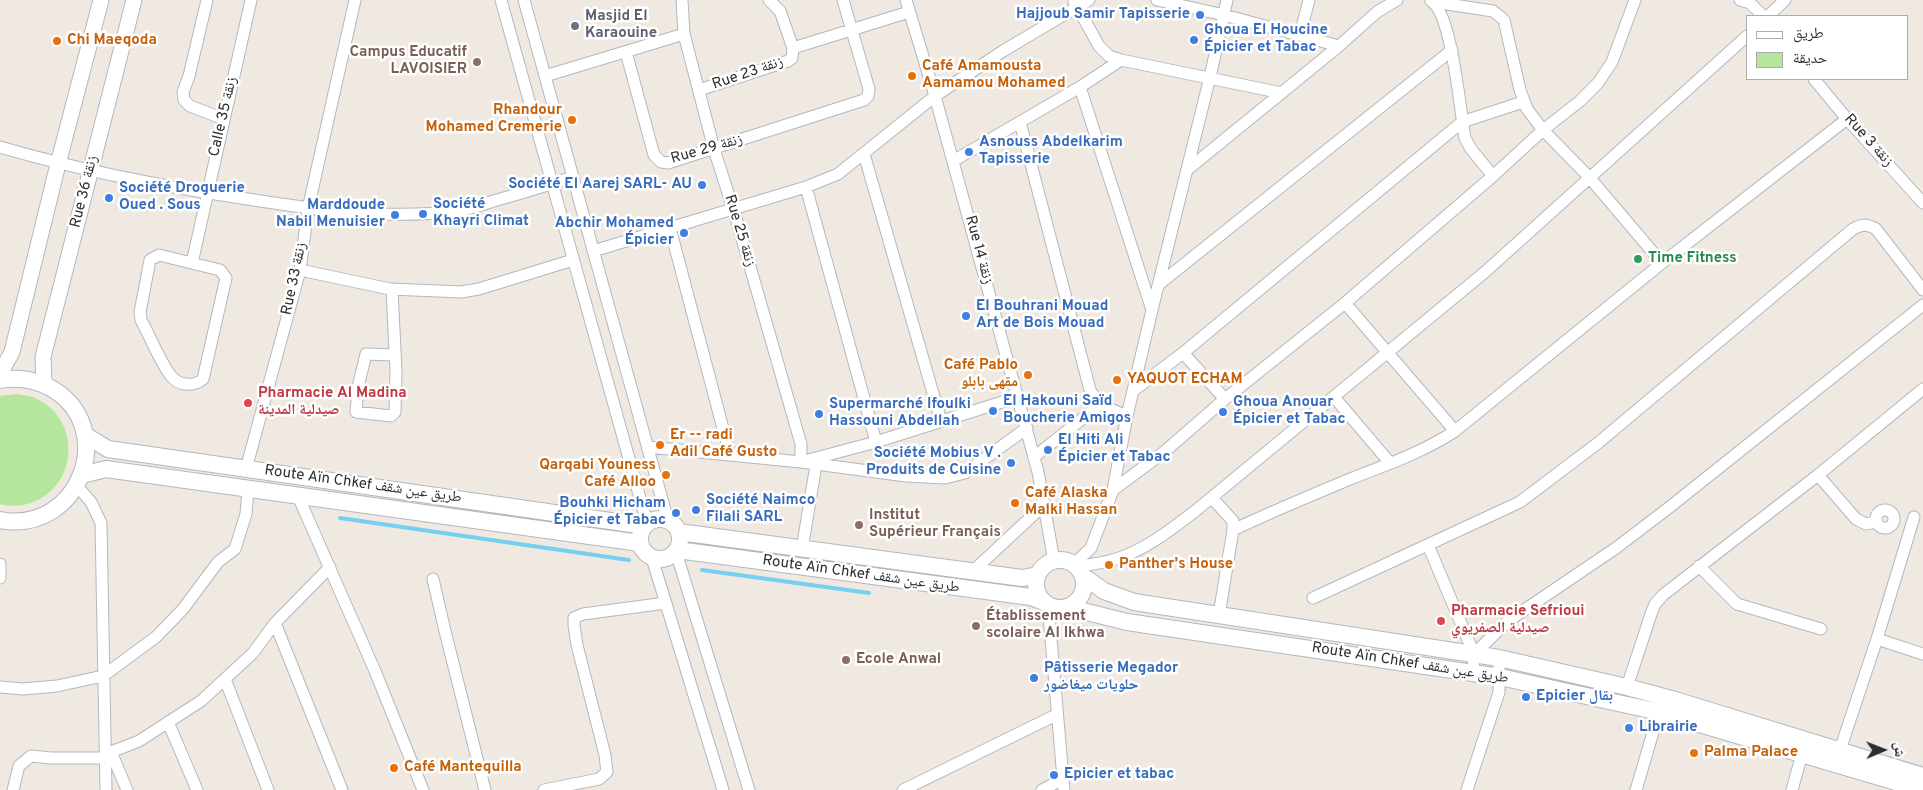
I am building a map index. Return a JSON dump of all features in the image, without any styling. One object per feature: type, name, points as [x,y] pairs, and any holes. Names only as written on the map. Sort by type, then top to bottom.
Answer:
[{"type":"main road","points":[[0,380],[19,379],[44,385],[59,394],[71,406],[80,421],[85,434],[86,455],[79,481],[64,503],[52,512],[39,518],[18,522],[0,520]]},
{"type":"main road","name":"Route Aïn Chkef طريق عين شقف","points":[[85,434],[108,449],[646,525]]},
{"type":"main road","name":"Route Aïn Chkef طريق عين شقف","points":[[79,481],[106,469],[640,543]]},
{"type":"main road","points":[[658,519],[674,527],[680,539],[677,551],[659,560],[647,555],[640,543],[641,532],[646,525],[658,519]]},
{"type":"main road","name":"Route Aïn Chkef طريق عين شقف","points":[[674,527],[802,549],[972,572],[1022,578],[1038,576]]},
{"type":"main road","name":"Route Aïn Chkef طريق عين شقف","points":[[677,551],[1031,598],[1046,603]]},
{"type":"main road","points":[[1054,561],[1067,561],[1078,569],[1083,592],[1075,603],[1059,608],[1046,603],[1039,596],[1036,588],[1038,576],[1043,568],[1054,561]]},
{"type":"main road","name":"Route Aïn Chkef طريق عين شقف","points":[[1078,569],[1104,591],[1134,602],[1499,658],[1627,687],[1840,750],[1919,786]]},
{"type":"main road","name":"Route Aïn Chkef طريق عين شقف","points":[[1067,607],[1127,622],[1500,677],[1659,712],[1919,786]]},
{"type":"street","points":[[0,374],[12,352],[101,0]]},
{"type":"street","name":"Rue 36 زنقة","points":[[44,385],[43,357],[134,0]]},
{"type":"street","points":[[206,0],[189,76],[183,92],[184,100],[190,106],[224,119]]},
{"type":"street","name":"Calle 35 زنقة","points":[[192,263],[250,0]]},
{"type":"street","name":"Rue 33 زنقة","points":[[246,469],[300,270],[308,209],[355,0]]},
{"type":"street","points":[[501,0],[646,525]]},
{"type":"street","points":[[524,0],[648,447],[674,527]]},
{"type":"street","name":"Rue 25 زنقة","points":[[682,0],[684,34],[714,149],[801,444],[801,462]]},
{"type":"street","name":"Rue 23 زنقة","points":[[699,90],[788,62],[792,58],[793,48],[780,11],[769,0]]},
{"type":"street","points":[[843,0],[852,31]]},
{"type":"street","name":"Rue 14 زنقة","points":[[906,0],[935,96],[1034,457],[1045,504],[1054,561]]},
{"type":"street","points":[[593,250],[806,187],[838,174],[935,96],[1075,3],[1088,0]]},
{"type":"street","points":[[1157,0],[1224,15],[1339,46]]},
{"type":"street","points":[[1078,569],[1091,548],[1113,490],[1127,416],[1227,0]]},
{"type":"street","points":[[1300,35],[1308,0]]},
{"type":"street","points":[[1378,12],[1381,0]]},
{"type":"street","points":[[1186,170],[1282,93],[1378,12],[1397,0]]},
{"type":"street","points":[[1113,490],[1164,452],[1225,399],[1345,303],[1493,176],[1543,130],[1580,101],[1598,84],[1612,62],[1635,0]]},
{"type":"street","points":[[1740,0],[1750,3],[1761,15]]},
{"type":"street","points":[[1769,15],[1785,0]]},
{"type":"street","points":[[1432,1],[1442,14],[1452,50],[1465,138],[1471,149],[1493,176]]},
{"type":"street","points":[[1432,1],[1493,11],[1504,20],[1523,102],[1543,130],[1589,177],[1662,263]]},
{"type":"street","points":[[1075,3],[1098,46],[1109,56],[1120,60],[1282,93]]},
{"type":"street","points":[[793,48],[909,12]]},
{"type":"street","name":"Rue 29 زنقة","points":[[626,52],[654,155],[661,162],[668,163],[864,100],[868,96],[869,89],[852,31]]},
{"type":"street","points":[[545,76],[684,34]]},
{"type":"street","points":[[1078,569],[1117,559],[1152,543],[1212,498],[1485,272],[1746,37]]},
{"type":"street","points":[[1158,285],[1452,50]]},
{"type":"street","points":[[953,161],[1080,87],[1120,60]]},
{"type":"street","name":"Rue 3 زنقة","points":[[1815,80],[1923,203]]},
{"type":"street","points":[[1080,87],[1152,310]]},
{"type":"street","points":[[1134,390],[1183,352],[1462,122],[1523,102]]},
{"type":"street","points":[[1233,530],[1280,508],[1442,440],[1662,263],[1847,118]]},
{"type":"street","points":[[1020,122],[1090,390],[1095,400],[1127,416]]},
{"type":"street","points":[[0,147],[58,164],[207,193],[308,209],[364,212],[444,212],[477,206],[573,177]]},
{"type":"street","points":[[864,154],[941,421]]},
{"type":"street","points":[[806,187],[876,442]]},
{"type":"street","points":[[1313,598],[1520,502],[1598,443],[1852,229],[1861,225],[1868,225],[1876,229],[1923,290]]},
{"type":"street","points":[[670,228],[730,455]]},
{"type":"street","points":[[159,255],[192,263],[220,270],[226,278],[203,379],[199,383],[186,385],[172,377],[141,320],[140,312],[150,260],[153,257],[159,255]]},
{"type":"street","points":[[300,270],[392,289],[461,292],[480,289],[573,260]]},
{"type":"street","points":[[392,289],[396,371],[394,414],[391,416],[356,412],[358,387],[366,354],[395,355]]},
{"type":"street","points":[[1345,303],[1455,431]]},
{"type":"street","points":[[1474,654],[1508,621],[1557,586],[1616,548],[1671,506],[1923,304]]},
{"type":"street","points":[[1183,352],[1225,399]]},
{"type":"street","points":[[1627,687],[1655,604],[1699,566],[1818,475],[1923,389]]},
{"type":"street","points":[[801,462],[876,442],[1018,397]]},
{"type":"street","points":[[1334,397],[1390,463]]},
{"type":"street","points":[[1034,457],[1101,404]]},
{"type":"street","points":[[648,447],[801,462],[926,478],[953,478],[976,466],[1026,428]]},
{"type":"street","points":[[802,549],[816,465]]},
{"type":"street","points":[[1818,475],[1856,519],[1866,524],[1876,522]]},
{"type":"street","points":[[79,481],[92,502],[101,523],[103,676],[108,755],[106,790]]},
{"type":"street","points":[[0,687],[23,689],[103,676],[156,636],[183,609],[218,562],[235,549],[246,514],[248,489]]},
{"type":"street","points":[[298,496],[330,567],[423,790]]},
{"type":"street","points":[[1212,498],[1233,520],[1219,616]]},
{"type":"street","points":[[972,572],[1045,504]]},
{"type":"street","points":[[1840,750],[1877,639],[1914,516]]},
{"type":"street","points":[[1428,545],[1474,654],[1473,672]]},
{"type":"street","points":[[677,551],[749,790]]},
{"type":"street","points":[[652,558],[723,790]]},
{"type":"street","points":[[0,564],[0,578]]},
{"type":"street","points":[[1699,566],[1737,604],[1822,629]]},
{"type":"street","points":[[13,790],[19,766],[31,756],[108,755],[139,741],[201,701],[253,653],[276,623],[330,567]]},
{"type":"street","points":[[433,578],[486,790]]},
{"type":"street","points":[[544,790],[599,779],[604,776],[608,769],[578,645],[574,618],[579,614],[666,603]]},
{"type":"street","points":[[1042,790],[1063,784],[1046,603]]},
{"type":"street","points":[[276,623],[342,790]]},
{"type":"street","points":[[1877,639],[1923,654]]},
{"type":"street","points":[[1467,790],[1498,692],[1500,677],[1499,658]]},
{"type":"street","points":[[225,679],[268,790]]},
{"type":"street","points":[[1636,790],[1659,712]]},
{"type":"street","points":[[903,790],[1056,715]]},
{"type":"street","points":[[168,722],[197,790]]},
{"type":"street","points":[[1792,790],[1802,754]]},
{"type":"street","points":[[108,755],[127,790]]},
{"type":"green space","points":[[16,394],[33,397],[50,408],[61,421],[67,436],[68,452],[66,468],[58,483],[46,495],[30,503],[11,506],[0,504],[0,396]]},
{"type":"waterway","points":[[340,518],[629,560]]},
{"type":"waterway","points":[[702,570],[869,593]]},
{"type":"place","name":"Hajjoub Samir Tapisserie","points":[[1200,15]]},
{"type":"place","name":"Masjid El Karaouine","points":[[575,26]]},
{"type":"place","name":"Ghoua El Houcine Épicier et Tabac","points":[[1194,40]]},
{"type":"place","name":"Chi Maeqoda","points":[[57,41]]},
{"type":"place","name":"Campus Educatif LAVOISIER","points":[[477,62]]},
{"type":"place","name":"Café Amamousta Aamamou Mohamed","points":[[912,76]]},
{"type":"place","name":"Rhandour Mohamed Cremerie","points":[[572,120]]},
{"type":"place","name":"Asnouss Abdelkarim Tapisserie","points":[[969,152]]},
{"type":"place","name":"Société El Aarej SARL- AU","points":[[702,185]]},
{"type":"place","name":"Société Droguerie Oued . Sous","points":[[109,198]]},
{"type":"place","name":"Société Khayri Climat","points":[[423,214]]},
{"type":"place","name":"Marddoude Nabil Menuisier","points":[[395,215]]},
{"type":"place","name":"Abchir Mohamed Épicier","points":[[684,233]]},
{"type":"place","name":"Time Fitness","points":[[1638,259]]},
{"type":"place","name":"El Bouhrani Mouad Art de Bois Mouad","points":[[966,316]]},
{"type":"place","name":"Café Pablo مقهى بابلو","points":[[1028,375]]},
{"type":"place","name":"YAQUOT ECHAM","points":[[1117,380]]},
{"type":"place","name":"Pharmacie Al Madina صيدلية المدينة","points":[[248,403]]},
{"type":"place","name":"El Hakouni Saïd Boucherie Amigos","points":[[993,411]]},
{"type":"place","name":"Ghoua Anouar Épicier et Tabac","points":[[1223,412]]},
{"type":"place","name":"Supermarché Ifoulki Hassouni Abdellah","points":[[819,414]]},
{"type":"place","name":"Er -- radi Adil Café Gusto","points":[[660,445]]},
{"type":"place","name":"El Hiti Ali Épicier et Tabac","points":[[1048,450]]},
{"type":"place","name":"Société Mobius V . Produits de Cuisine","points":[[1011,463]]},
{"type":"place","name":"Qarqabi Youness Café Alloo","points":[[666,475]]},
{"type":"place","name":"Café Alaska Malki Hassan","points":[[1015,503]]},
{"type":"place","name":"Société Naimco Filali SARL","points":[[696,510]]},
{"type":"place","name":"Bouhki Hicham Épicier et Tabac","points":[[676,513]]},
{"type":"place","name":"Institut Supérieur Français","points":[[859,525]]},
{"type":"place","name":"Panther's House","points":[[1109,565]]},
{"type":"place","name":"Pharmacie Sefrioui صيدلية الصفريوي","points":[[1441,621]]},
{"type":"place","name":"Établissement scolaire Al Ikhwa","points":[[976,626]]},
{"type":"place","name":"Ecole Anwal","points":[[846,660]]},
{"type":"place","name":"Pâtisserie Megador حلويات ميغاضور","points":[[1034,678]]},
{"type":"place","name":"Epicier بقال","points":[[1526,697]]},
{"type":"place","name":"Librairie","points":[[1629,728]]},
{"type":"place","name":"Palma Palace","points":[[1694,753]]},
{"type":"place","name":"Café Mantequilla","points":[[394,768]]},
{"type":"place","name":"Epicier et tabac","points":[[1054,775]]}]
